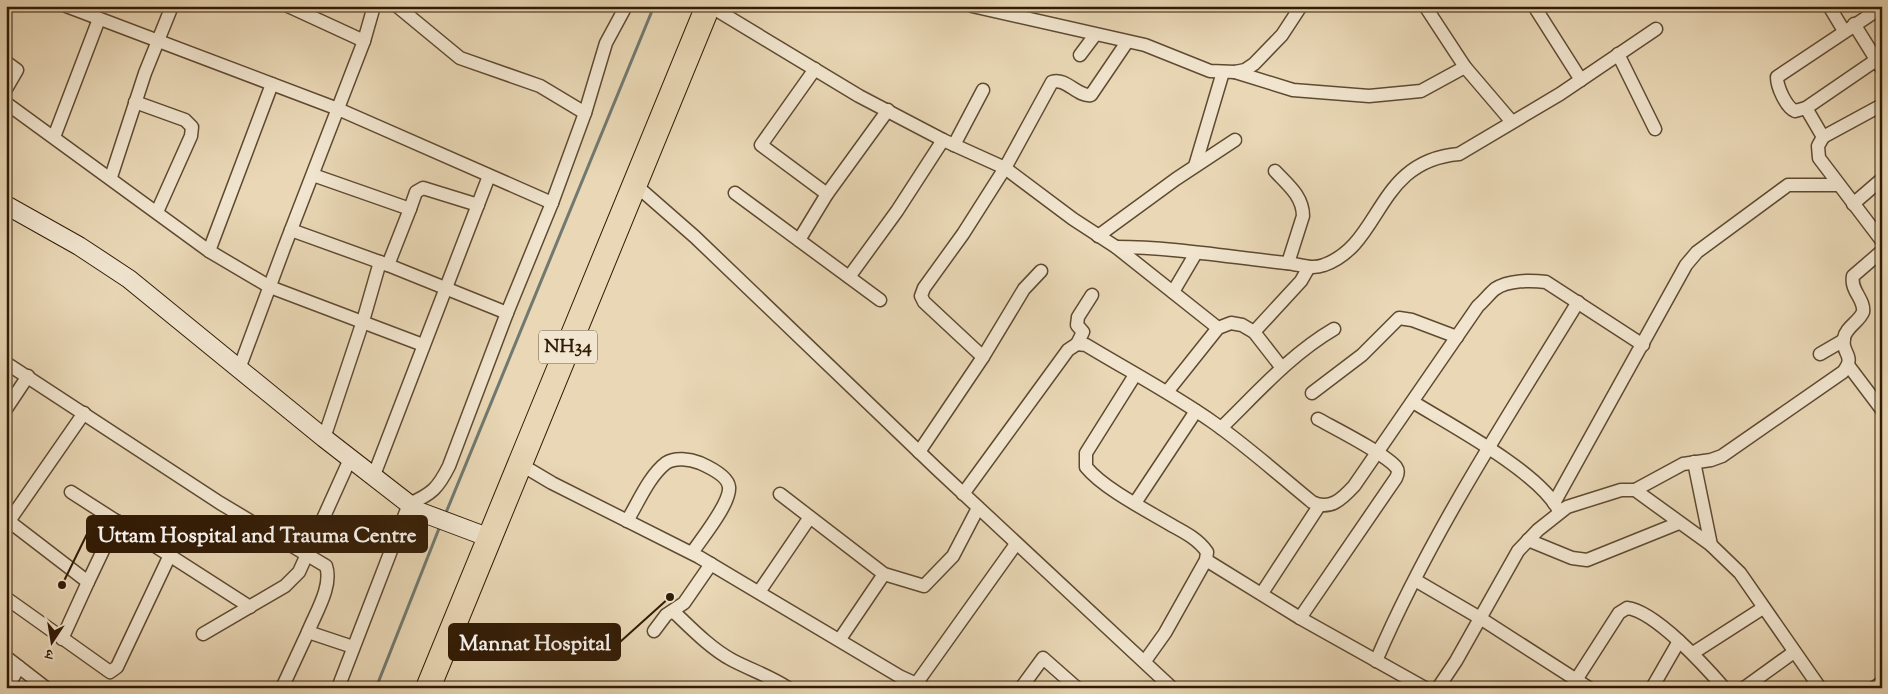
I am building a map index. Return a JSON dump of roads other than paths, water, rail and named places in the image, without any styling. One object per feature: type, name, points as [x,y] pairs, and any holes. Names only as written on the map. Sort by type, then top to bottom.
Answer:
[{"type":"highway","name":"NH34","points":[[428,688],[483,535],[691,6]]},
{"type":"highway","name":"NH34","points":[[412,688],[483,535],[520,464],[633,186],[709,6]]},
{"type":"street","points":[[66,6],[338,109],[436,150],[489,176],[552,203]]},
{"type":"street","points":[[111,177],[135,102],[172,6]]},
{"type":"street","points":[[288,6],[364,40]]},
{"type":"street","points":[[239,369],[364,40],[374,6]]},
{"type":"street","points":[[398,6],[460,58],[540,86],[585,113]]},
{"type":"street","points":[[338,688],[353,647],[413,508],[440,484],[450,466],[507,313],[552,203],[585,113],[606,43],[626,6]]},
{"type":"street","points":[[709,6],[888,110],[949,142],[1005,168],[1116,247],[1218,328]]},
{"type":"street","points":[[972,6],[1016,10],[1095,35],[1162,50],[1193,66],[1210,71],[1229,72],[1245,70],[1254,64],[1282,35],[1301,6]]},
{"type":"street","points":[[1425,6],[1465,67],[1512,122]]},
{"type":"street","points":[[1534,6],[1581,80]]},
{"type":"street","points":[[1829,6],[1849,28],[1880,62],[1806,108],[1795,111],[1790,109],[1777,83],[1777,77],[1849,28],[1882,7]]},
{"type":"street","points":[[54,137],[99,19]]},
{"type":"street","points":[[1116,247],[1159,247],[1252,261],[1288,263],[1309,267],[1321,266],[1339,259],[1352,249],[1391,189],[1411,172],[1444,156],[1459,154],[1581,80],[1656,29]]},
{"type":"street","points":[[1080,55],[1095,35]]},
{"type":"street","points":[[983,357],[924,302],[922,296],[924,288],[963,234],[1005,168],[1052,82],[1060,81],[1086,96],[1091,96],[1127,42]]},
{"type":"street","points":[[1618,54],[1655,129]]},
{"type":"street","points":[[6,62],[17,70],[6,89]]},
{"type":"street","points":[[1229,72],[1293,90],[1369,96],[1422,91],[1465,67]]},
{"type":"street","points":[[815,69],[761,145],[827,194]]},
{"type":"street","points":[[1195,166],[1229,72]]},
{"type":"street","points":[[209,251],[272,84]]},
{"type":"street","points":[[849,277],[949,142],[983,90]]},
{"type":"street","points":[[135,102],[185,120],[192,127],[191,136],[157,212]]},
{"type":"street","points":[[6,103],[111,177],[209,251],[270,287],[423,345]]},
{"type":"street","points":[[1882,105],[1823,137],[1817,153],[1839,186],[1882,241]]},
{"type":"street","points":[[1806,108],[1823,137]]},
{"type":"street","points":[[799,240],[827,194],[888,110]]},
{"type":"street","points":[[1098,236],[1195,166],[1235,140]]},
{"type":"street","points":[[1275,171],[1297,194],[1303,207],[1303,216],[1288,263]]},
{"type":"street","points":[[313,174],[410,209]]},
{"type":"street","points":[[374,475],[489,176]]},
{"type":"street","points":[[1853,204],[1882,179]]},
{"type":"street","points":[[1438,688],[1518,552],[1557,508],[1686,265],[1697,252],[1788,185],[1839,186]]},
{"type":"street","points":[[633,186],[639,188],[695,237],[963,494],[1172,688]]},
{"type":"street","points":[[324,438],[384,263],[410,209],[416,192],[422,188],[478,205]]},
{"type":"street","points":[[735,193],[880,300]]},
{"type":"street","points":[[6,205],[79,246],[129,279],[413,508],[483,535]]},
{"type":"street","points":[[291,230],[384,263],[507,313]]},
{"type":"street","points":[[1820,354],[1844,340],[1849,328],[1861,318],[1864,307],[1852,287],[1853,276],[1882,250]]},
{"type":"street","points":[[1173,292],[1196,253]]},
{"type":"street","points":[[1254,332],[1301,281],[1309,267]]},
{"type":"street","points":[[919,452],[983,357],[1024,289],[1041,271]]},
{"type":"street","points":[[1077,344],[1086,345],[1135,375],[1168,392],[1252,450],[1319,506],[1328,506],[1341,500],[1378,454],[1478,306],[1501,287],[1535,280],[1555,287],[1643,345]]},
{"type":"street","points":[[963,494],[1068,350],[1077,344],[1083,332],[1077,325],[1078,316],[1092,296]]},
{"type":"street","points":[[1376,661],[1393,622],[1415,580],[1488,449],[1578,302]]},
{"type":"street","points":[[1312,393],[1362,355],[1399,318],[1412,320],[1457,337]]},
{"type":"street","points":[[1168,392],[1218,328],[1232,324],[1242,325],[1254,332],[1282,368]]},
{"type":"street","points":[[1220,428],[1282,368],[1315,340],[1334,329]]},
{"type":"street","points":[[1635,490],[1683,464],[1711,460],[1722,456],[1842,372],[1848,365],[1850,358],[1844,340]]},
{"type":"street","points":[[6,363],[220,503],[306,556],[326,566],[329,574],[308,632],[282,688]]},
{"type":"street","points":[[1848,365],[1882,410]]},
{"type":"street","points":[[1135,375],[1086,453],[1086,467],[1092,474],[1134,502],[1195,539],[1207,552],[1206,560],[1165,633],[1145,661]]},
{"type":"street","points":[[6,408],[28,376]]},
{"type":"street","points":[[1413,402],[1488,449],[1544,489],[1557,508]]},
{"type":"street","points":[[1134,502],[1196,411]]},
{"type":"street","points":[[84,413],[8,520],[88,582]]},
{"type":"street","points":[[1300,618],[1396,478],[1398,472],[1396,467],[1378,454],[1318,419]]},
{"type":"street","points":[[203,634],[285,586],[299,572],[350,459]]},
{"type":"street","points":[[627,521],[659,470],[668,461],[678,459],[701,463],[724,478],[729,485],[724,504],[692,554]]},
{"type":"street","points":[[1694,462],[1711,545]]},
{"type":"street","points":[[520,464],[552,483],[711,564],[921,686],[1016,544]]},
{"type":"street","points":[[1557,508],[1567,508],[1620,490],[1635,490],[1645,495],[1679,523],[1711,545],[1740,573],[1762,608],[1820,688]]},
{"type":"street","points":[[71,492],[250,607]]},
{"type":"street","points":[[780,494],[884,574],[924,586],[953,556],[978,508]]},
{"type":"street","points":[[1262,593],[1319,506]]},
{"type":"street","points":[[759,592],[808,520]]},
{"type":"street","points":[[62,639],[117,521]]},
{"type":"street","points":[[1528,540],[1572,558],[1587,560],[1679,523]]},
{"type":"street","points":[[6,598],[107,671],[114,670],[170,555]]},
{"type":"street","points":[[1206,560],[1416,686]]},
{"type":"street","points":[[654,631],[673,611],[684,603],[711,564]]},
{"type":"street","points":[[840,639],[884,574]]},
{"type":"street","points":[[1415,580],[1480,618],[1589,688]]},
{"type":"street","points":[[1576,680],[1619,612],[1627,608],[1642,613],[1679,641],[1693,653],[1724,688]]},
{"type":"street","points":[[1693,653],[1762,608]]},
{"type":"street","points":[[673,611],[717,650],[734,661],[768,675],[788,688]]},
{"type":"street","points":[[308,632],[353,647]]},
{"type":"street","points":[[1652,688],[1679,641]]},
{"type":"street","points":[[1744,688],[1794,652]]},
{"type":"street","points":[[6,657],[46,688]]},
{"type":"street","points":[[1021,688],[1043,658],[1077,688]]},
{"type":"street","points":[[6,688],[19,667]]},
{"type":"street","points":[[1874,688],[1882,682]]},
{"type":"waterway","points":[[445,515],[654,6]]},
{"type":"waterway","points":[[376,688],[440,526]]},
{"type":"place","name":"Uttam Hospital and Trauma Centre","points":[[62,585]]},
{"type":"place","name":"Mannat Hospital","points":[[670,597]]}]
